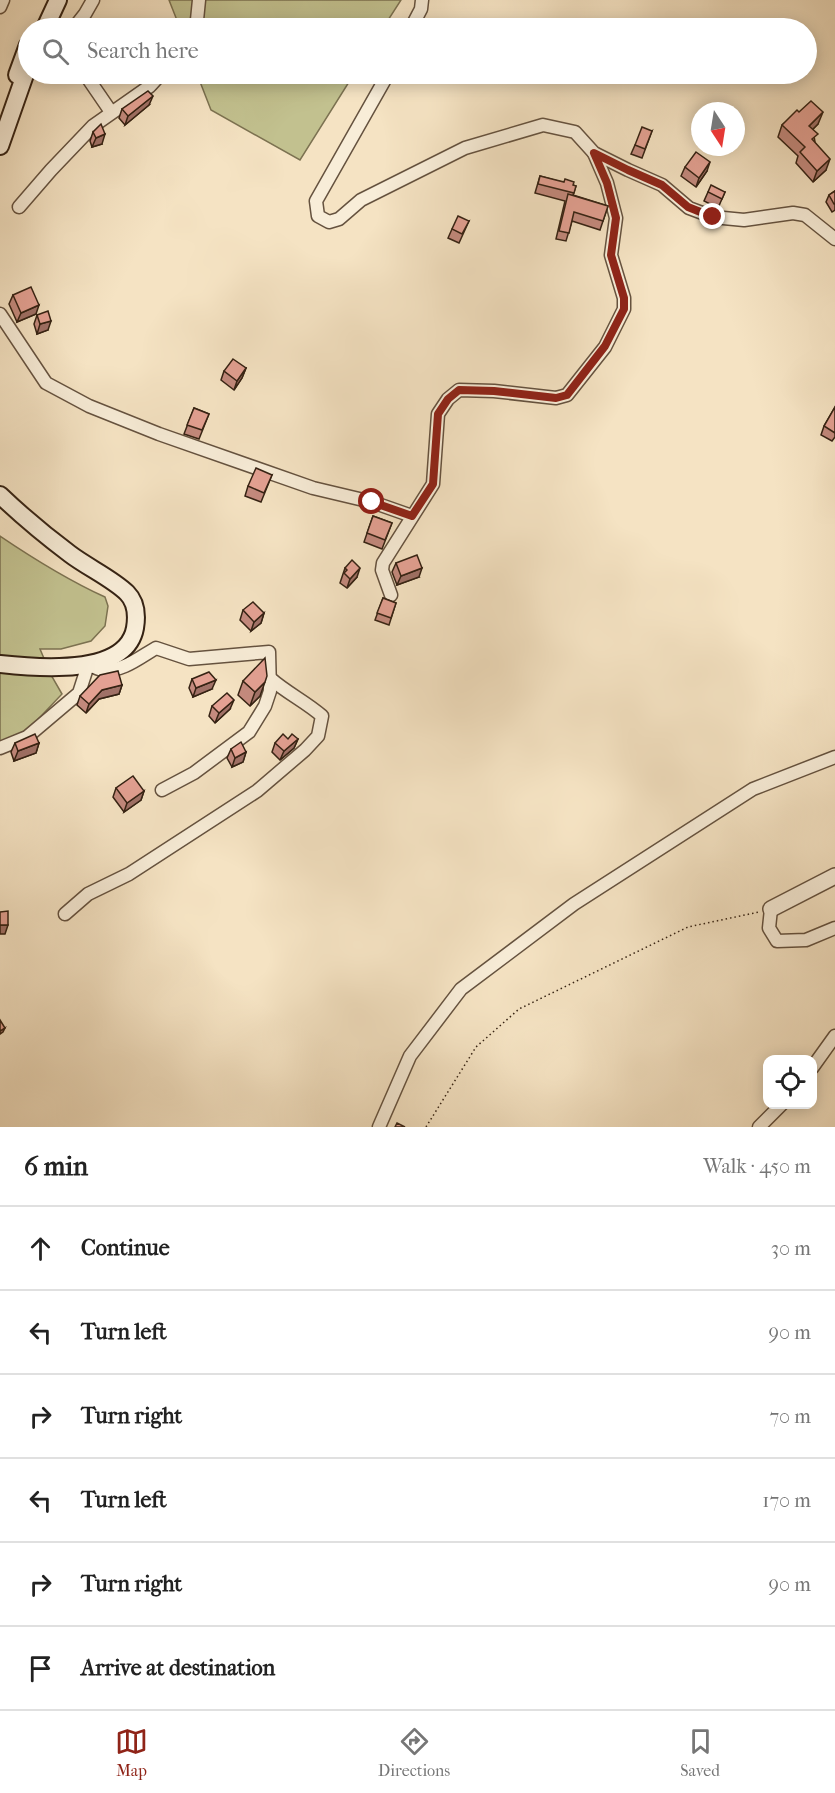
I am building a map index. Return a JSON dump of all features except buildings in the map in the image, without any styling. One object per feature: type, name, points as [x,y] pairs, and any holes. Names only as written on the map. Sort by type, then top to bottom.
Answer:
[{"type":"main road","points":[[41,18],[49,0]]},
{"type":"main road","points":[[50,18],[58,0]]},
{"type":"main road","points":[[0,121],[18,72]]},
{"type":"main road","points":[[0,146],[22,84]]},
{"type":"main road","points":[[0,495],[71,555],[126,592],[136,612],[136,623],[131,641],[112,657],[88,665],[46,667],[0,664]]},
{"type":"main road","points":[[0,510],[69,565],[114,594],[128,612],[128,621],[120,641],[113,648],[91,656],[48,659],[0,655]]},
{"type":"street","points":[[0,7],[3,0]]},
{"type":"street","points":[[83,18],[93,0]]},
{"type":"street","points":[[197,18],[199,0]]},
{"type":"street","points":[[416,18],[422,0]]},
{"type":"street","points":[[92,84],[111,112]]},
{"type":"street","points":[[19,207],[93,126],[152,84]]},
{"type":"street","points":[[382,84],[316,201],[318,216],[329,222],[339,219],[361,200],[465,148],[543,125],[575,132],[594,153],[607,183],[616,218],[611,255],[624,298],[624,309],[605,346],[567,395],[556,398],[494,391],[459,390],[448,399],[438,414],[433,484],[383,563],[382,570],[391,595]]},
{"type":"street","points":[[594,153],[662,185],[688,207],[713,217],[744,220],[793,213],[805,215],[835,239]]},
{"type":"street","points":[[0,314],[46,383],[89,406],[159,434],[313,488],[372,502],[412,516]]},
{"type":"street","points":[[0,748],[27,737],[80,693],[88,665],[103,670],[120,667],[134,663],[156,648],[189,660],[269,652],[270,691],[265,706],[249,732],[194,773],[162,790]]},
{"type":"street","points":[[65,914],[88,894],[129,874],[257,791],[318,736],[322,716],[310,705],[286,692],[271,679]]},
{"type":"street","points":[[379,1127],[410,1056],[461,989],[574,904],[753,789],[835,757]]},
{"type":"street","points":[[835,876],[771,909],[769,928],[777,941],[806,940],[835,928]]},
{"type":"street","points":[[817,1062],[835,1036]]},
{"type":"street","points":[[759,1127],[777,1109]]},
{"type":"path","points":[[426,1127],[476,1047],[519,1009],[688,927],[771,909]]},
{"type":"shaded area","points":[[169,0],[401,0],[389,18],[176,18]]},
{"type":"shaded area","points":[[201,84],[348,84],[300,160],[211,110]]},
{"type":"shaded area","points":[[0,536],[51,569],[105,597],[108,606],[105,626],[91,641],[61,649],[40,649],[62,694],[25,733],[0,743]]},
{"type":"route","points":[[372,502],[412,516],[433,484],[438,414],[448,399],[459,390],[494,391],[556,398],[567,395],[605,346],[624,309],[624,298],[611,255],[616,218],[607,183],[594,153],[662,185],[688,207],[713,217]]}]
